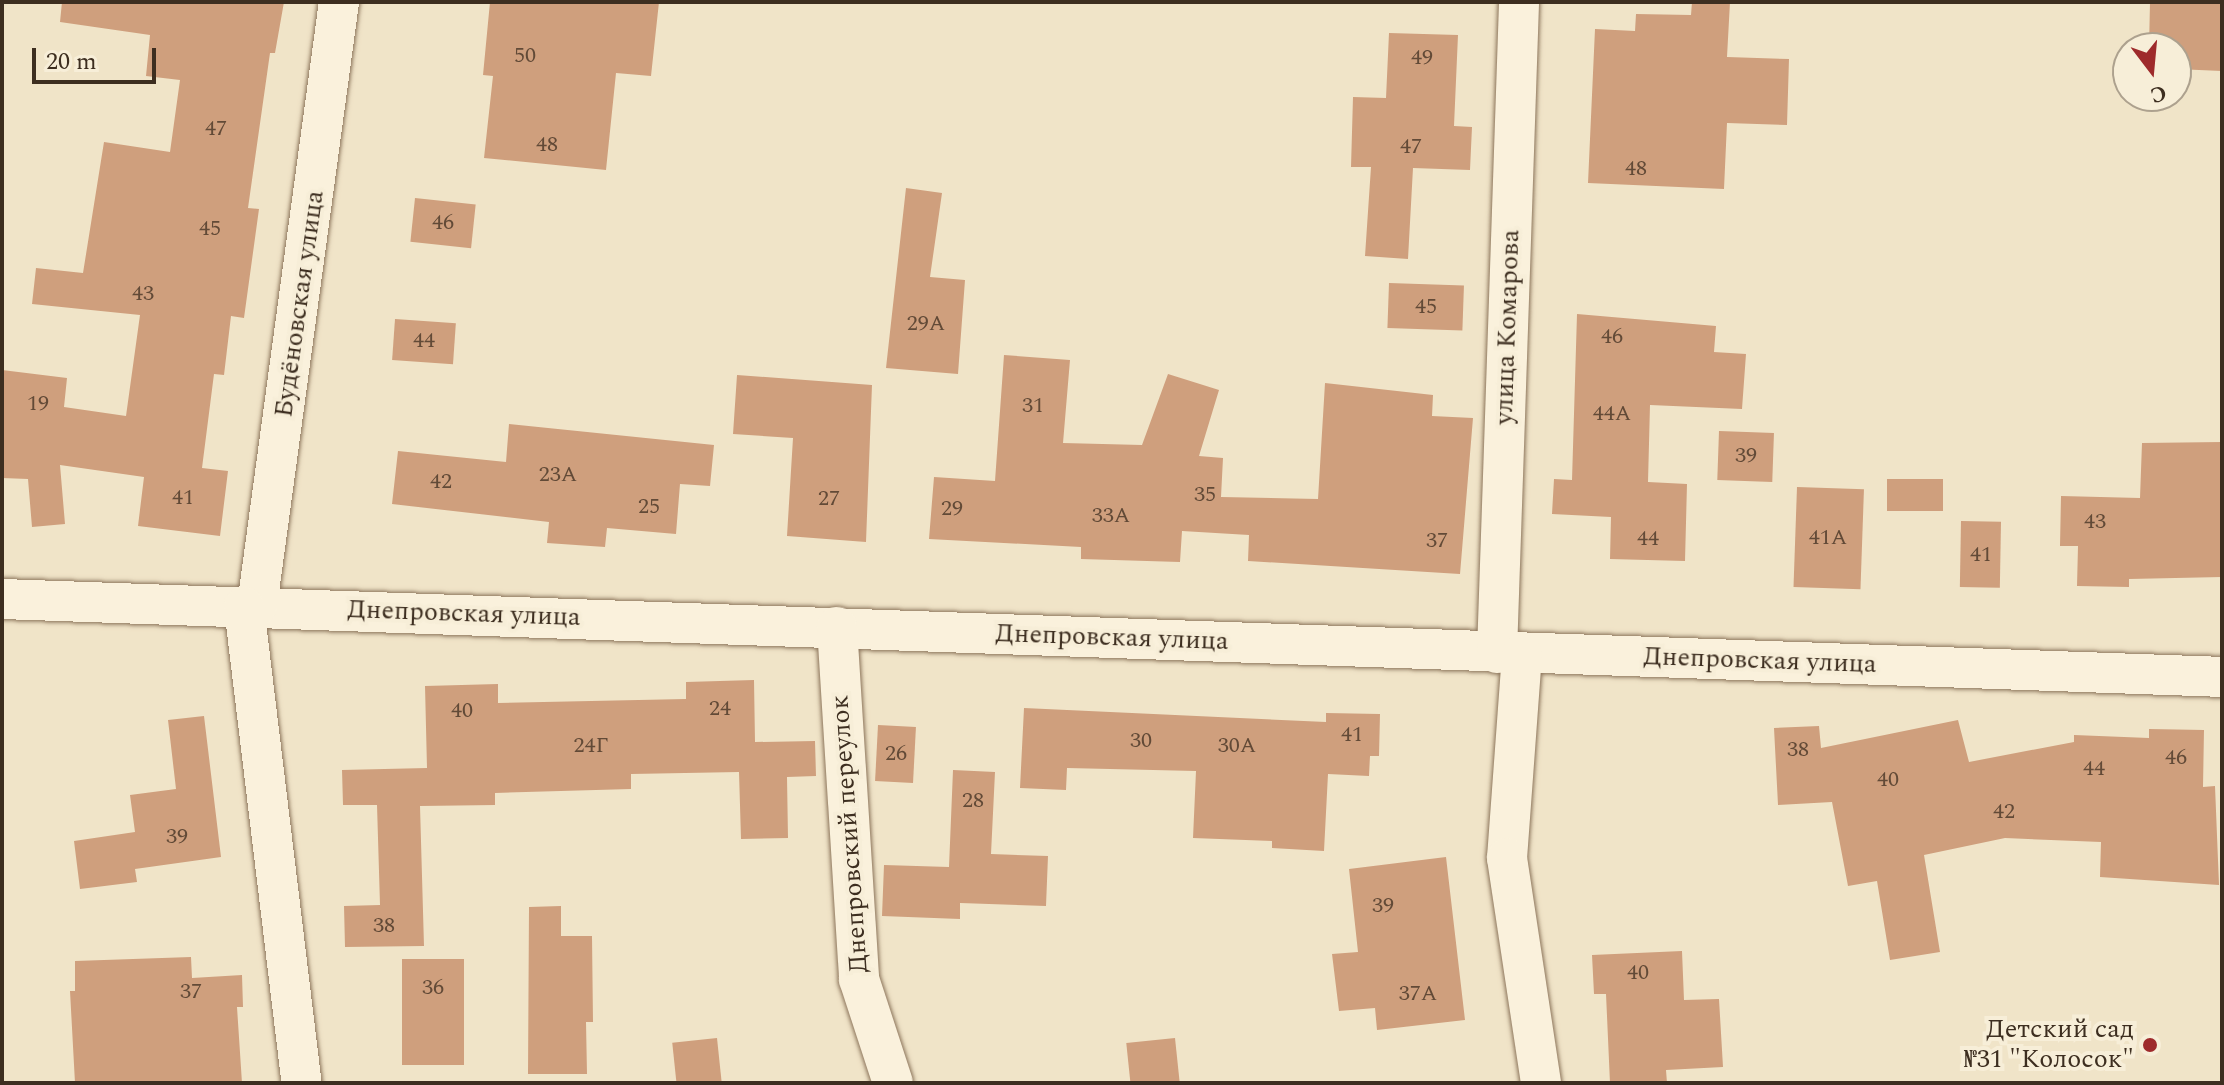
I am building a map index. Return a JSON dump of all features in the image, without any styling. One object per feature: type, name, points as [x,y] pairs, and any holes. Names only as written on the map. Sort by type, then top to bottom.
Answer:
[{"type":"street","name":"Будёновская улица","points":[[302,1083],[250,606],[339,2]]},
{"type":"street","name":"улица Комарова","points":[[1519,2],[1507,858],[1541,1083]]},
{"type":"street","name":"Днепровская улица","points":[[2,599],[2222,677]]},
{"type":"street","name":"Днепровский переулок","points":[[837,627],[859,979],[893,1083]]},
{"type":"building","points":[[62,2],[284,2],[275,53],[270,53],[248,208],[259,209],[244,318],[231,316],[224,375],[214,374],[202,468],[228,471],[220,536],[138,526],[144,477],[60,465],[65,524],[32,527],[28,479],[2,478],[2,370],[67,378],[64,407],[126,416],[140,315],[32,304],[36,268],[83,273],[104,142],[170,152],[180,80],[146,76],[150,35],[60,22]]},
{"type":"building","points":[[490,2],[659,2],[651,76],[616,73],[606,170],[484,158],[493,76],[483,75]]},
{"type":"building","points":[[1692,2],[1730,2],[1727,57],[1789,59],[1787,125],[1727,123],[1724,189],[1588,183],[1595,29],[1635,31],[1636,14],[1691,15]]},
{"type":"building","points":[[2150,2],[2222,2],[2222,71],[2192,70],[2192,32],[2149,32]]},
{"type":"building","points":[[1389,33],[1458,35],[1454,126],[1472,127],[1470,170],[1413,168],[1408,259],[1365,256],[1371,167],[1351,167],[1353,97],[1386,98]]},
{"type":"building","points":[[906,188],[942,193],[930,277],[965,280],[958,374],[886,368]]},
{"type":"building","points":[[415,198],[476,204],[471,248],[410,242]]},
{"type":"building","points":[[1389,283],[1464,286],[1462,331],[1387,328]]},
{"type":"building","points":[[1577,314],[1716,326],[1714,352],[1746,354],[1742,409],[1650,405],[1648,482],[1687,484],[1685,561],[1610,559],[1611,517],[1552,514],[1554,479],[1572,480]]},
{"type":"building","points":[[395,319],[456,323],[453,364],[392,360]]},
{"type":"building","points":[[1004,355],[1070,360],[1063,443],[1142,445],[1168,374],[1219,390],[1199,456],[1223,458],[1221,497],[1318,499],[1325,383],[1433,395],[1432,416],[1473,418],[1460,574],[1248,561],[1249,535],[1182,531],[1180,562],[1081,559],[1081,547],[929,539],[934,477],[995,481]]},
{"type":"building","points":[[737,375],[872,385],[866,542],[787,536],[793,438],[733,434]]},
{"type":"building","points":[[509,424],[714,445],[710,486],[680,484],[676,534],[607,528],[605,547],[547,543],[549,522],[392,504],[398,451],[506,462]]},
{"type":"building","points":[[1719,431],[1774,433],[1772,482],[1717,480]]},
{"type":"building","points":[[2222,442],[2222,577],[2129,579],[2129,587],[2077,586],[2078,546],[2060,546],[2061,496],[2140,498],[2142,443]]},
{"type":"building","points":[[1887,479],[1943,479],[1943,511],[1887,511]]},
{"type":"building","points":[[1797,487],[1864,489],[1860,589],[1794,587]]},
{"type":"building","points":[[1961,521],[2001,522],[2000,588],[1960,587]]},
{"type":"building","points":[[754,680],[755,742],[815,741],[816,776],[787,777],[788,838],[741,839],[739,772],[631,774],[631,789],[495,793],[495,805],[420,806],[424,946],[345,947],[344,906],[380,905],[377,805],[343,805],[342,770],[427,768],[425,686],[498,684],[498,703],[686,699],[686,682]]},
{"type":"building","points":[[1024,708],[1326,722],[1326,713],[1380,714],[1379,756],[1370,756],[1369,776],[1328,774],[1324,851],[1272,848],[1272,841],[1193,838],[1196,771],[1067,768],[1066,790],[1020,788]]},
{"type":"building","points":[[204,716],[221,857],[135,869],[137,882],[80,889],[74,841],[135,832],[130,795],[176,789],[168,720]]},
{"type":"building","points":[[1958,720],[1969,762],[2074,742],[2074,735],[2149,738],[2149,729],[2204,730],[2203,787],[2215,786],[2219,885],[2100,877],[2101,842],[2005,838],[1924,855],[1940,952],[1890,960],[1877,881],[1848,886],[1832,802],[1778,805],[1774,728],[1819,726],[1821,748]]},
{"type":"building","points":[[878,725],[916,727],[913,783],[875,781]]},
{"type":"building","points":[[953,770],[995,772],[991,854],[1048,856],[1046,906],[960,903],[960,919],[882,916],[884,865],[949,867]]},
{"type":"building","points":[[1446,857],[1465,1020],[1377,1030],[1375,1008],[1339,1011],[1332,954],[1358,952],[1349,869]]},
{"type":"building","points":[[561,906],[561,936],[592,936],[593,1022],[586,1022],[587,1074],[528,1074],[529,907]]},
{"type":"building","points":[[1682,951],[1684,1000],[1719,999],[1723,1067],[1666,1070],[1667,1083],[1610,1083],[1606,994],[1594,994],[1592,955]]},
{"type":"building","points":[[191,957],[192,978],[242,975],[243,1007],[237,1007],[242,1083],[75,1083],[70,991],[75,991],[75,961]]},
{"type":"building","points":[[402,959],[464,959],[464,1065],[402,1065]]},
{"type":"building","points":[[717,1038],[722,1083],[676,1083],[672,1043]]},
{"type":"building","points":[[1175,1038],[1180,1083],[1130,1083],[1126,1043]]},
{"type":"place","name":"Детский сад №31 \"Колосок\"","points":[[2150,1045]]}]
